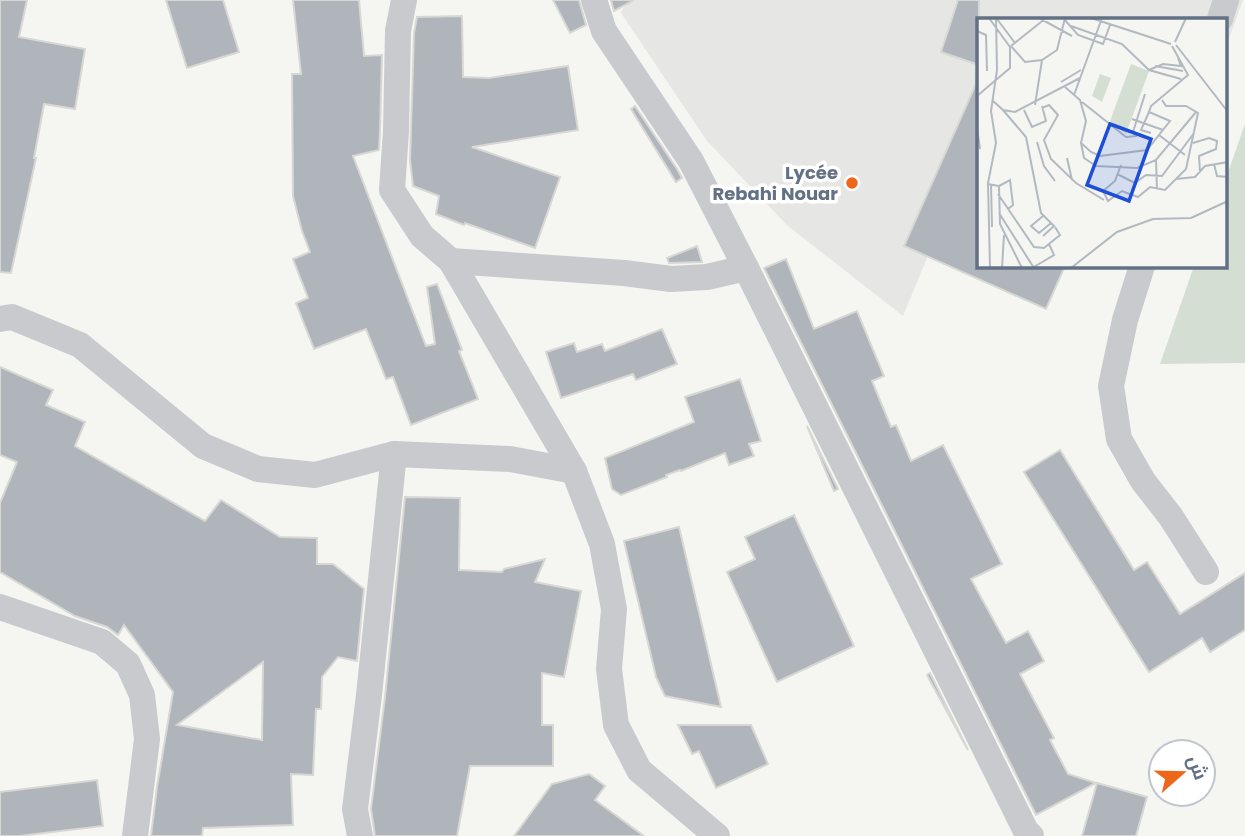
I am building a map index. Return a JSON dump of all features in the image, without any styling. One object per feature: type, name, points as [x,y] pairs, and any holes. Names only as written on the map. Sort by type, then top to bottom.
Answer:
[{"type":"street","points":[[404,0],[398,30],[392,190],[422,236],[451,261],[574,471],[602,544],[614,609],[609,669],[615,725],[639,770],[717,836]]},
{"type":"street","points":[[594,0],[604,31],[691,161],[997,774],[1031,836]]},
{"type":"street","points":[[1220,18],[1226,0]]},
{"type":"street","points":[[451,261],[624,273],[671,279],[707,277],[746,268]]},
{"type":"street","points":[[1141,268],[1125,320],[1111,386],[1119,439],[1143,481],[1171,517],[1206,572]]},
{"type":"street","points":[[0,319],[12,317],[80,345],[203,446],[258,469],[315,475],[394,454],[510,459],[574,471]]},
{"type":"street","points":[[360,836],[355,809],[394,454]]},
{"type":"street","points":[[0,607],[102,642],[128,664],[142,695],[147,739],[135,836]]},
{"type":"shaded area","name":"Lycée Rebahi Nouar","points":[[627,0],[1243,0],[1228,41],[1228,18],[977,18],[977,137],[903,316],[788,226],[707,141],[621,13]]},
{"type":"shaded area","points":[[1245,124],[1245,363],[1160,364],[1193,268],[1228,268],[1228,172]]},
{"type":"building","points":[[0,0],[27,0],[19,37],[85,49],[75,109],[44,104],[36,158],[11,273],[0,272]]},
{"type":"building","points":[[166,0],[223,0],[239,52],[187,68]]},
{"type":"building","points":[[293,0],[359,0],[364,56],[382,55],[380,130],[379,150],[353,156],[426,346],[435,344],[427,287],[437,284],[478,399],[411,425],[393,377],[386,379],[366,329],[314,349],[296,303],[308,298],[293,259],[310,252],[293,196],[292,74],[301,74]]},
{"type":"building","points":[[553,0],[579,0],[586,25],[570,33]]},
{"type":"building","points":[[611,0],[634,0],[614,11]]},
{"type":"building","points":[[958,0],[979,0],[977,64],[941,52]]},
{"type":"building","points":[[462,16],[463,77],[489,78],[568,66],[578,130],[472,147],[560,177],[535,248],[436,214],[439,196],[413,186],[410,160],[414,33],[417,17]]},
{"type":"building","points":[[977,82],[977,268],[1064,268],[1046,309],[904,246]]},
{"type":"building","points":[[635,106],[682,178],[676,182],[631,109]]},
{"type":"building","points":[[697,246],[702,262],[669,263],[667,258]]},
{"type":"building","points":[[786,259],[814,329],[857,311],[884,376],[872,381],[891,427],[896,425],[911,461],[943,445],[1002,564],[971,579],[1006,643],[1028,631],[1044,661],[1020,674],[1054,738],[1050,740],[1068,774],[1096,783],[1036,815],[764,268]]},
{"type":"building","points":[[662,329],[677,364],[636,380],[633,374],[561,398],[546,352],[574,343],[577,352],[602,344],[605,351]]},
{"type":"building","points":[[0,367],[53,390],[46,405],[85,422],[75,446],[205,521],[221,500],[280,537],[317,538],[317,564],[333,564],[364,589],[357,661],[338,657],[322,677],[321,709],[316,709],[313,775],[291,774],[293,825],[203,828],[202,836],[151,836],[173,692],[124,625],[118,635],[107,627],[75,616],[0,572],[0,503],[17,462],[0,455]],"holes":[[[263,662],[262,740],[177,725]]]},
{"type":"building","points":[[740,379],[761,441],[749,444],[754,456],[729,465],[725,453],[621,495],[612,489],[605,458],[694,422],[685,397]]},
{"type":"building","points":[[807,426],[838,489],[834,491]]},
{"type":"building","points":[[1060,450],[1134,570],[1147,562],[1180,614],[1245,573],[1245,630],[1210,652],[1202,638],[1149,672],[1024,472]]},
{"type":"building","points":[[405,497],[460,498],[459,570],[502,572],[504,569],[545,559],[535,582],[581,591],[564,677],[542,673],[542,725],[553,725],[553,766],[470,766],[457,836],[375,836],[371,809]]},
{"type":"building","points":[[794,515],[854,646],[777,682],[727,572],[755,559],[745,537]]},
{"type":"building","points":[[679,527],[721,707],[665,696],[656,677],[624,541]]},
{"type":"building","points":[[930,673],[968,750],[927,675]]},
{"type":"building","points":[[678,725],[751,725],[768,764],[716,788],[699,751],[692,754]]},
{"type":"building","points":[[589,774],[605,786],[595,800],[644,836],[514,836],[552,784]]},
{"type":"building","points":[[97,780],[103,826],[0,836],[0,792]]},
{"type":"building","points":[[1097,783],[1147,797],[1136,836],[1082,836]]},
{"type":"place","name":"Lycée Rebahi Nouar","points":[[852,183]]}]
